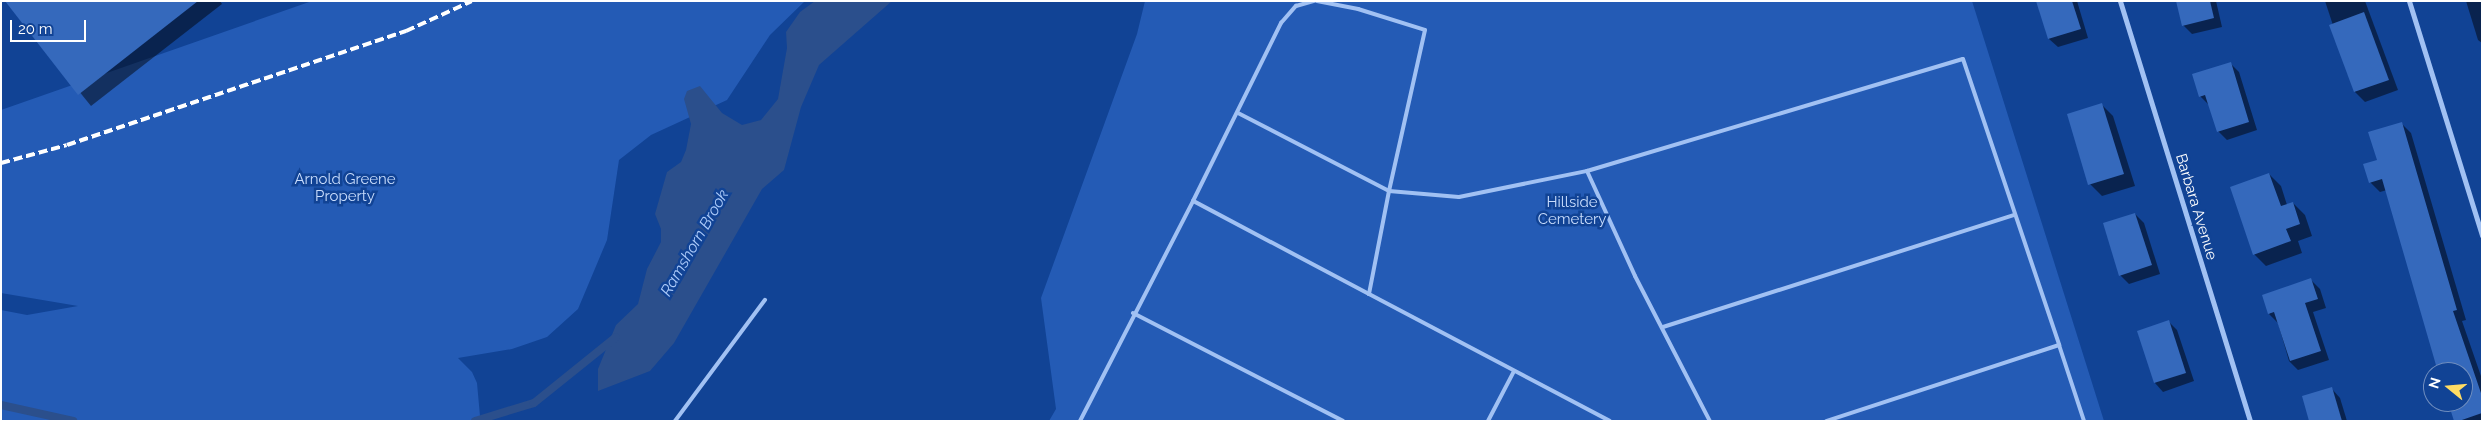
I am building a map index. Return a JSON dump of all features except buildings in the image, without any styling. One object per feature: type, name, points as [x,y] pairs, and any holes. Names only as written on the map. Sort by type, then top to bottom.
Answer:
[{"type":"street","name":"Barbara Avenue","points":[[2120,1],[2250,421]]},
{"type":"street","points":[[2409,1],[2482,236]]},
{"type":"lane","points":[[1080,421],[1133,313],[1238,113],[1281,23],[1296,6],[1316,1],[1358,9],[1425,30],[1389,191],[1369,294]]},
{"type":"lane","points":[[1238,113],[1389,191],[1459,197],[1588,171],[1963,59],[2084,421]]},
{"type":"lane","points":[[1588,171],[1634,276],[1663,326],[1710,421]]},
{"type":"lane","points":[[1193,201],[1610,421]]},
{"type":"lane","points":[[1663,326],[2014,215]]},
{"type":"lane","points":[[675,421],[765,300]]},
{"type":"lane","points":[[1133,313],[1343,421]]},
{"type":"lane","points":[[1826,421],[2059,345]]},
{"type":"lane","points":[[1488,421],[1514,371]]},
{"type":"green space","name":"Arnold Greene Property","points":[[312,1],[805,1],[770,35],[727,100],[651,135],[619,160],[607,240],[578,309],[547,337],[512,349],[458,358],[472,372],[477,383],[480,416],[484,421],[1,421],[1,310],[27,315],[78,306],[1,293],[1,110]]},
{"type":"green space","name":"Hillside Cemetery","points":[[1145,1],[1972,1],[2104,421],[1049,421],[1056,409],[1041,298],[1137,34]]},
{"type":"water","points":[[815,1],[892,1],[819,65],[801,107],[784,170],[762,189],[674,343],[650,371],[598,391],[598,369],[616,325],[638,304],[647,269],[661,242],[661,229],[655,214],[667,172],[681,162],[686,150],[691,124],[684,99],[687,91],[700,86],[722,113],[742,125],[761,120],[778,99],[787,48],[786,32],[800,12]]},
{"type":"waterway","name":"Ramshorn Brook","points":[[475,421],[534,403],[616,337]]},
{"type":"waterway","name":"Ramshorn Brook","points":[[1,405],[73,421]]},
{"type":"railway","points":[[1,163],[67,145],[406,31],[472,1]]}]
